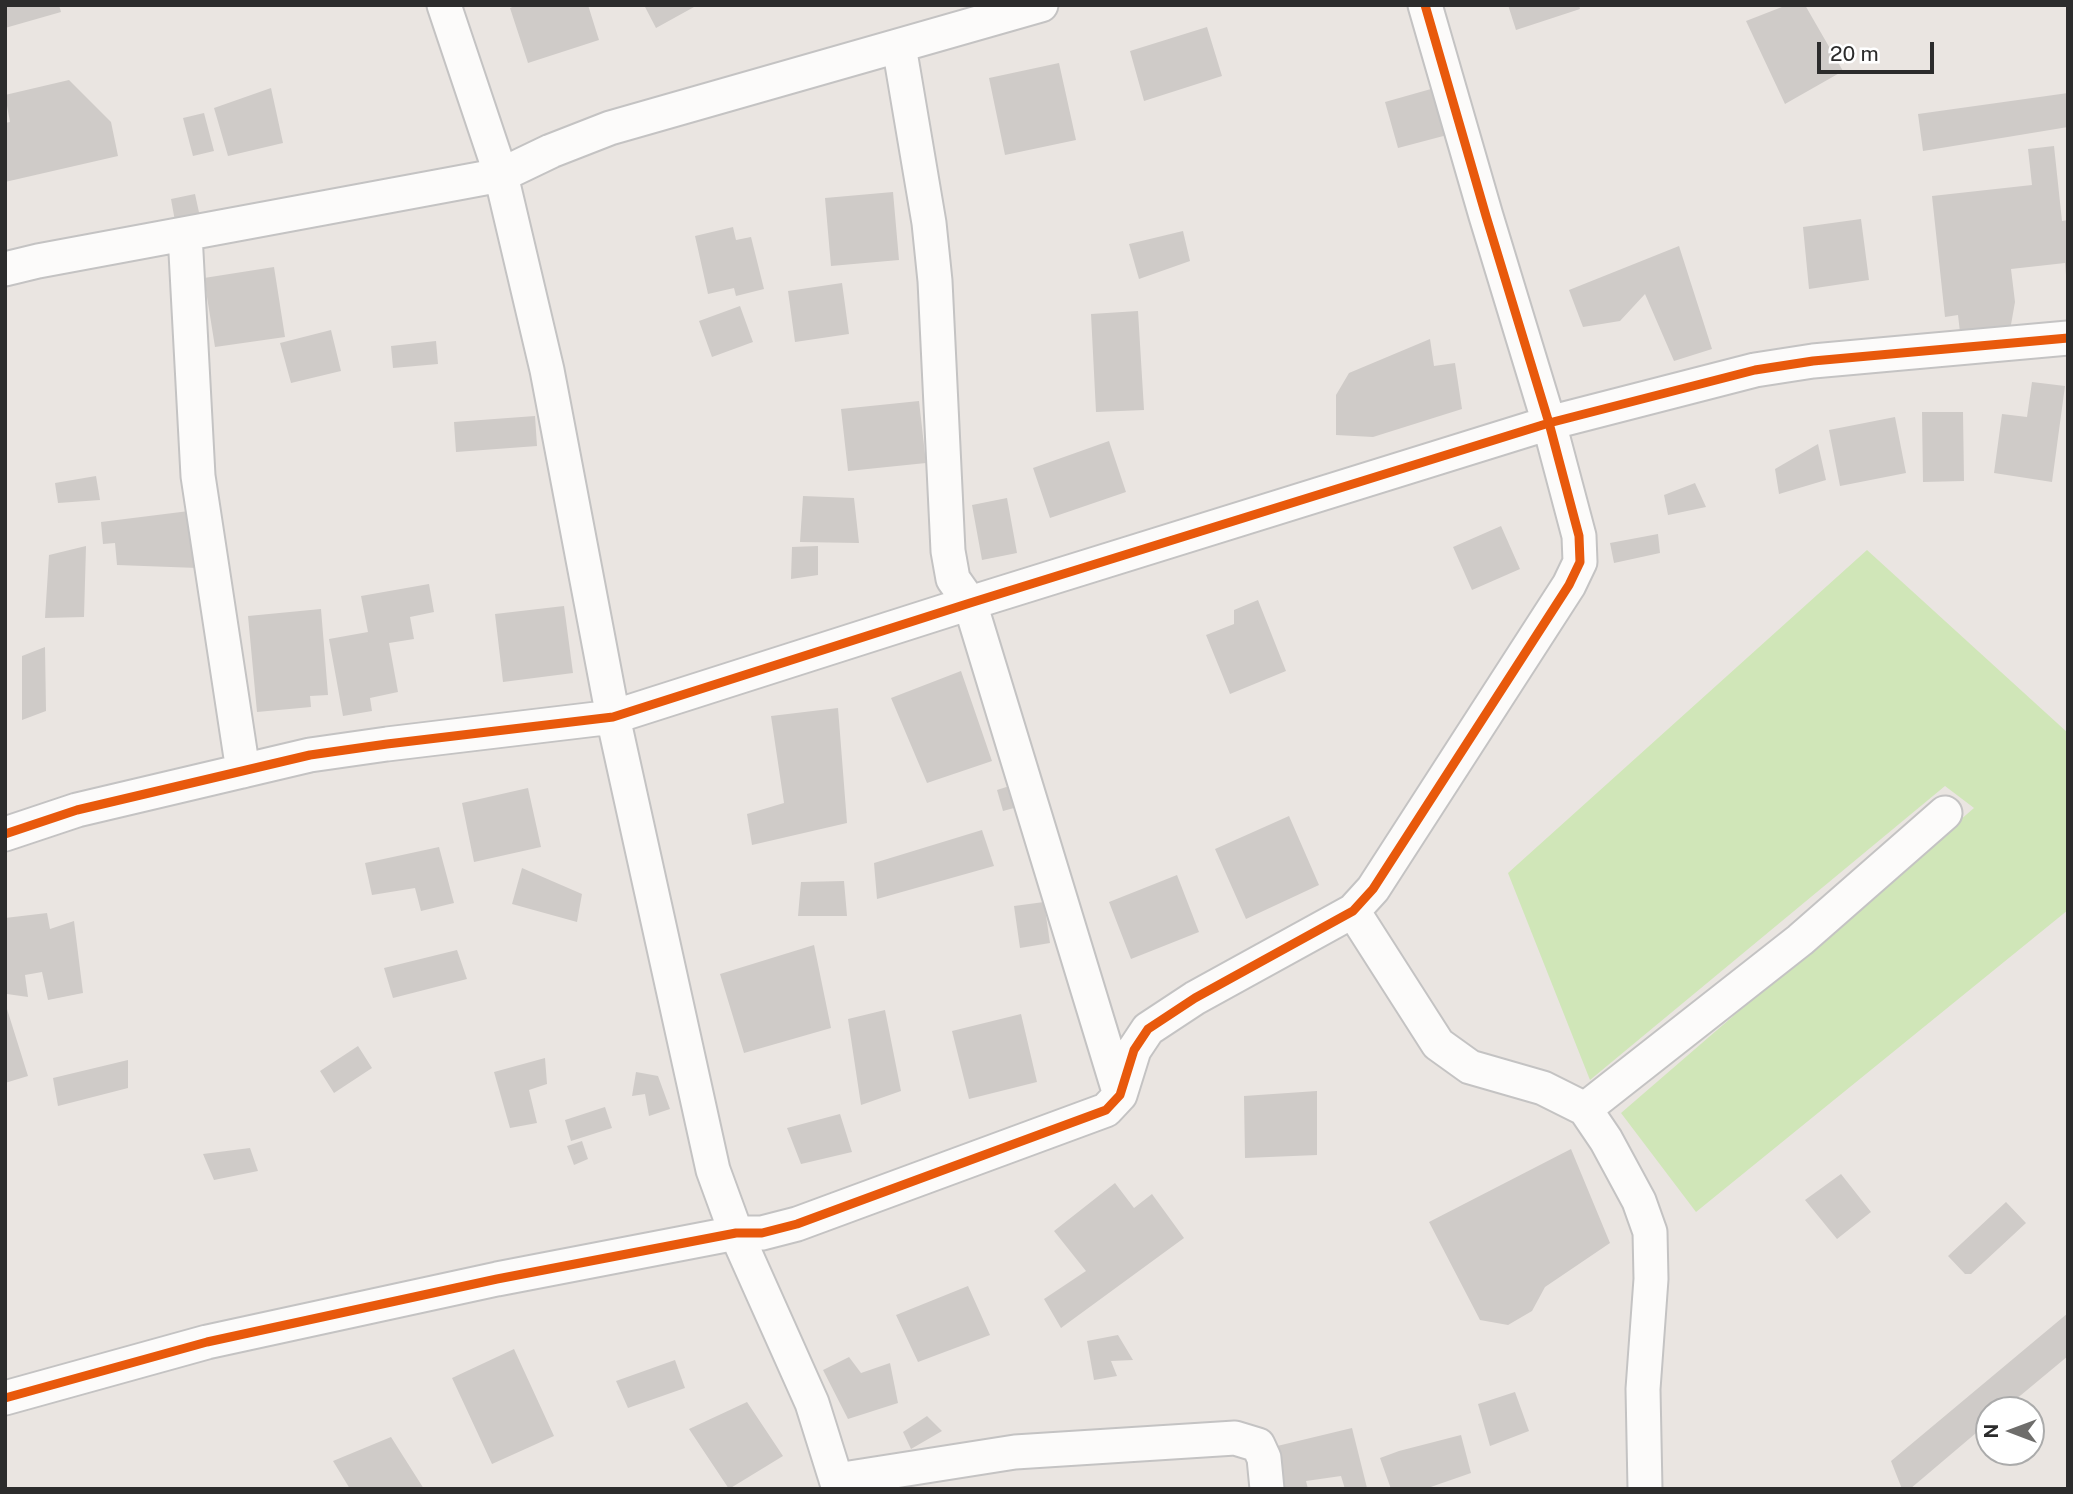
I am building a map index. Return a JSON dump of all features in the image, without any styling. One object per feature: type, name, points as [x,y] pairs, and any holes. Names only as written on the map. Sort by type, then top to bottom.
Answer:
[{"type":"street","points":[[444,5],[500,174],[547,370],[613,717],[713,1170],[736,1233],[812,1403],[838,1485],[1014,1452],[1236,1438],[1258,1445],[1264,1458],[1268,1489]]},
{"type":"street","points":[[5,269],[500,174],[610,128],[1041,5]]},
{"type":"street","points":[[5,1398],[220,1339],[497,1279],[736,1233],[762,1233],[797,1224],[1105,1110],[1121,1095],[1134,1050],[1148,1029],[1195,999],[1353,911],[1373,889],[1562,596],[1580,562],[1579,536],[1549,423],[1425,5]]},
{"type":"street","points":[[899,46],[929,223],[934,270],[948,551],[953,579],[970,603],[1121,1095]]},
{"type":"street","points":[[185,234],[198,476],[243,771]]},
{"type":"street","points":[[5,834],[77,810],[310,755],[613,717],[1549,423],[1767,368],[1812,361],[2066,346]]},
{"type":"street","points":[[1585,1109],[1800,940],[1945,813]]},
{"type":"street","points":[[1353,911],[1438,1044],[1470,1067],[1544,1088],[1585,1109],[1606,1140],[1639,1201],[1650,1232],[1651,1279],[1643,1389],[1645,1489]]},
{"type":"green space","points":[[1867,550],[2068,733],[2068,910],[1696,1212],[1621,1113],[1974,808],[1945,786],[1590,1080],[1508,873]]},
{"type":"building","points":[[5,5],[59,5],[61,12],[5,28]]},
{"type":"building","points":[[517,5],[588,5],[599,40],[528,63],[510,8]]},
{"type":"building","points":[[644,5],[693,5],[694,7],[656,28]]},
{"type":"building","points":[[1508,5],[1579,5],[1580,9],[1516,30]]},
{"type":"building","points":[[1787,5],[1805,5],[1843,71],[1785,104],[1746,21]]},
{"type":"building","points":[[1207,27],[1222,76],[1144,101],[1130,51]]},
{"type":"building","points":[[1059,63],[1076,140],[1005,155],[989,78]]},
{"type":"building","points":[[69,80],[111,122],[118,156],[5,182],[5,123],[10,122],[5,95]]},
{"type":"building","points":[[1438,87],[1451,134],[1398,148],[1385,102]]},
{"type":"building","points":[[271,88],[283,143],[228,156],[214,108]]},
{"type":"building","points":[[2068,93],[2068,127],[1923,151],[1918,114]]},
{"type":"building","points":[[204,113],[214,151],[193,156],[183,118]]},
{"type":"building","points":[[2054,146],[2062,221],[2068,220],[2068,275],[2065,263],[2011,269],[2015,302],[2009,336],[1961,341],[1958,315],[1945,317],[1932,196],[2032,185],[2028,149]]},
{"type":"building","points":[[893,192],[899,260],[831,266],[825,198]]},
{"type":"building","points":[[195,194],[200,217],[175,221],[171,199]]},
{"type":"building","points":[[1861,219],[1869,280],[1809,289],[1803,227]]},
{"type":"building","points":[[733,227],[736,240],[751,237],[764,289],[736,296],[734,288],[708,294],[695,236]]},
{"type":"building","points":[[1183,231],[1190,261],[1139,279],[1129,244]]},
{"type":"building","points":[[1679,246],[1712,349],[1674,361],[1645,294],[1620,321],[1583,327],[1569,290]]},
{"type":"building","points":[[274,267],[285,337],[215,347],[204,278]]},
{"type":"building","points":[[842,283],[849,334],[795,342],[788,291]]},
{"type":"building","points":[[740,306],[753,342],[712,357],[699,321]]},
{"type":"building","points":[[1138,311],[1144,410],[1096,412],[1091,314]]},
{"type":"building","points":[[331,330],[341,371],[291,383],[280,343]]},
{"type":"building","points":[[1430,339],[1434,366],[1455,363],[1462,409],[1373,437],[1336,435],[1336,395],[1349,373]]},
{"type":"building","points":[[436,341],[438,364],[393,368],[391,346]]},
{"type":"building","points":[[2032,382],[2065,386],[2052,482],[1994,473],[2002,414],[2027,417]]},
{"type":"building","points":[[919,401],[926,463],[848,471],[841,409]]},
{"type":"building","points":[[1922,412],[1963,412],[1964,481],[1923,482]]},
{"type":"building","points":[[535,416],[537,446],[456,452],[454,422]]},
{"type":"building","points":[[1895,417],[1906,473],[1840,486],[1829,430]]},
{"type":"building","points":[[1109,441],[1126,492],[1050,518],[1033,468]]},
{"type":"building","points":[[1818,444],[1826,480],[1779,494],[1775,469]]},
{"type":"building","points":[[96,476],[100,500],[58,503],[55,483]]},
{"type":"building","points":[[1695,483],[1706,507],[1668,515],[1664,495]]},
{"type":"building","points":[[803,496],[854,498],[859,543],[800,542]]},
{"type":"building","points":[[1007,498],[1017,553],[982,560],[972,505]]},
{"type":"building","points":[[189,511],[198,568],[117,565],[115,543],[103,544],[101,522]]},
{"type":"building","points":[[1501,526],[1520,569],[1472,590],[1453,547]]},
{"type":"building","points":[[1658,534],[1660,553],[1614,563],[1610,543]]},
{"type":"building","points":[[86,546],[84,617],[45,618],[49,555]]},
{"type":"building","points":[[818,546],[818,575],[791,579],[792,547]]},
{"type":"building","points":[[429,584],[434,612],[410,617],[414,639],[389,643],[398,692],[370,698],[372,711],[343,716],[329,639],[368,632],[361,596]]},
{"type":"building","points":[[1258,600],[1286,671],[1230,694],[1206,635],[1234,624],[1234,610]]},
{"type":"building","points":[[564,606],[573,673],[503,682],[495,614]]},
{"type":"building","points":[[321,609],[328,695],[310,696],[311,707],[257,712],[248,616]]},
{"type":"building","points":[[45,647],[46,711],[22,720],[22,656]]},
{"type":"building","points":[[961,671],[992,761],[927,783],[891,698]]},
{"type":"building","points":[[838,708],[847,823],[752,845],[747,814],[784,803],[771,716]]},
{"type":"building","points":[[1019,783],[1025,805],[1003,811],[997,790]]},
{"type":"building","points":[[528,788],[541,847],[474,862],[462,803]]},
{"type":"building","points":[[1289,816],[1319,885],[1246,919],[1215,849]]},
{"type":"building","points":[[982,830],[994,866],[877,899],[874,863]]},
{"type":"building","points":[[439,847],[454,903],[421,911],[415,888],[372,895],[365,863]]},
{"type":"building","points":[[522,868],[582,894],[577,922],[512,904]]},
{"type":"building","points":[[1177,875],[1199,932],[1131,959],[1109,902]]},
{"type":"building","points":[[844,881],[847,916],[798,916],[801,882]]},
{"type":"building","points":[[1044,902],[1050,943],[1020,948],[1014,906]]},
{"type":"building","points":[[47,913],[50,929],[74,921],[83,993],[48,1000],[42,972],[25,975],[28,997],[7,994],[5,918]]},
{"type":"building","points":[[814,945],[831,1028],[744,1053],[720,974]]},
{"type":"building","points":[[457,950],[467,979],[393,998],[384,968]]},
{"type":"building","points":[[7,1009],[28,1076],[5,1083],[5,1010]]},
{"type":"building","points":[[885,1010],[901,1091],[861,1105],[848,1019]]},
{"type":"building","points":[[1021,1014],[1037,1082],[969,1099],[952,1031]]},
{"type":"building","points":[[358,1046],[372,1068],[334,1093],[320,1071]]},
{"type":"building","points":[[545,1058],[547,1084],[529,1090],[537,1123],[510,1128],[494,1072]]},
{"type":"building","points":[[128,1060],[128,1088],[58,1106],[53,1078]]},
{"type":"building","points":[[636,1072],[658,1076],[670,1109],[649,1116],[645,1094],[632,1096]]},
{"type":"building","points":[[1317,1091],[1317,1155],[1245,1158],[1244,1096]]},
{"type":"building","points":[[605,1107],[612,1128],[571,1141],[565,1120]]},
{"type":"building","points":[[840,1114],[852,1152],[801,1164],[787,1128]]},
{"type":"building","points":[[582,1141],[588,1159],[574,1165],[567,1146]]},
{"type":"building","points":[[250,1148],[258,1171],[214,1180],[203,1154]]},
{"type":"building","points":[[1571,1149],[1610,1243],[1545,1287],[1532,1311],[1508,1325],[1480,1320],[1429,1222]]},
{"type":"building","points":[[1841,1174],[1871,1212],[1837,1239],[1805,1200]]},
{"type":"building","points":[[1115,1183],[1134,1208],[1152,1194],[1184,1238],[1061,1328],[1044,1299],[1086,1271],[1054,1231]]},
{"type":"building","points":[[2006,1202],[2026,1223],[1971,1274],[1965,1274],[1948,1256]]},
{"type":"building","points":[[968,1286],[990,1335],[918,1362],[896,1315]]},
{"type":"building","points":[[2068,1313],[2068,1356],[2020,1396],[1975,1396],[1975,1434],[1910,1489],[1902,1489],[1891,1461]]},
{"type":"building","points":[[1118,1335],[1133,1360],[1111,1361],[1117,1376],[1094,1380],[1087,1341]]},
{"type":"building","points":[[514,1349],[554,1436],[492,1464],[452,1378]]},
{"type":"building","points":[[849,1357],[861,1373],[890,1363],[898,1403],[848,1419],[823,1370]]},
{"type":"building","points":[[675,1360],[685,1388],[628,1408],[616,1381]]},
{"type":"building","points":[[1515,1392],[1529,1431],[1490,1446],[1478,1404]]},
{"type":"building","points":[[747,1402],[783,1456],[729,1489],[689,1429]]},
{"type":"building","points":[[927,1416],[942,1431],[911,1449],[903,1432]]},
{"type":"building","points":[[1352,1428],[1367,1488],[1345,1489],[1341,1476],[1306,1481],[1308,1489],[1279,1489],[1273,1447]]},
{"type":"building","points":[[1461,1435],[1471,1473],[1425,1489],[1391,1489],[1380,1458]]},
{"type":"building","points":[[391,1437],[424,1489],[350,1489],[333,1461]]},
{"type":"cycle path","points":[[5,1398],[207,1342],[497,1279],[736,1233],[762,1233],[797,1224],[1106,1110],[1120,1095],[1134,1050],[1148,1029],[1195,998],[1353,911],[1373,889],[1569,585],[1580,562],[1579,536],[1549,423],[1425,5]]},
{"type":"cycle path","points":[[5,834],[77,810],[310,755],[613,717],[1549,423],[1755,370],[1813,361],[2068,338]]}]
